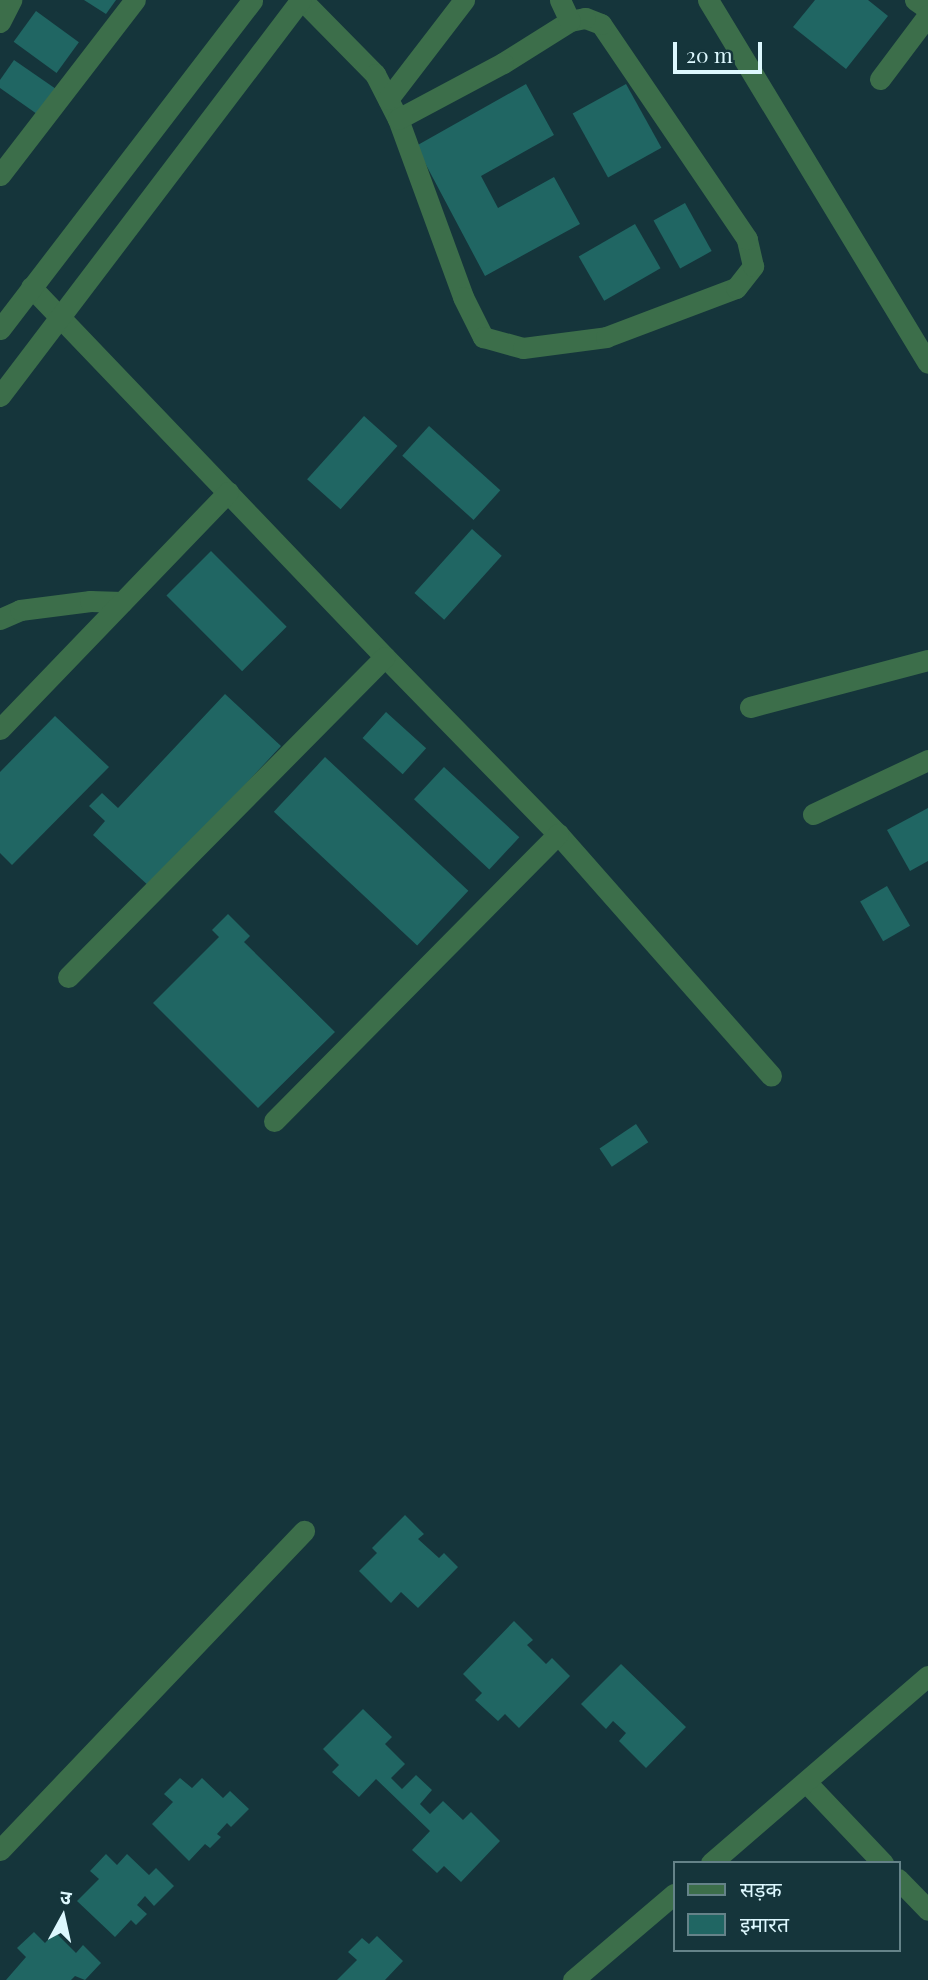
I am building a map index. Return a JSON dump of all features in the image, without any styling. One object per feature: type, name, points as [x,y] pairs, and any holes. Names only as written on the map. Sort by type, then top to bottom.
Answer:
[{"type":"street","points":[[0,22],[10,0]]},
{"type":"street","points":[[0,175],[135,0]]},
{"type":"street","points":[[0,329],[252,0]]},
{"type":"street","points":[[0,396],[301,0],[375,74],[398,119],[463,297],[483,337],[523,348],[606,337],[736,288],[752,266],[747,239],[601,24],[585,18],[570,21],[503,63],[398,119]]},
{"type":"street","points":[[388,99],[464,0]]},
{"type":"street","points":[[560,0],[570,21]]},
{"type":"street","points":[[708,0],[926,356]]},
{"type":"street","points":[[915,0],[928,9]]},
{"type":"street","points":[[880,79],[928,15]]},
{"type":"street","points":[[31,287],[558,834],[771,1076]]},
{"type":"street","points":[[0,729],[228,492]]},
{"type":"street","points":[[0,619],[20,610],[90,601],[122,602]]},
{"type":"street","points":[[68,977],[385,657]]},
{"type":"street","points":[[750,707],[928,660]]},
{"type":"street","points":[[813,814],[928,760]]},
{"type":"street","points":[[274,1121],[558,834]]},
{"type":"street","points":[[0,1850],[304,1531]]},
{"type":"street","points":[[713,1861],[928,1676]]},
{"type":"street","points":[[806,1782],[881,1861]]},
{"type":"street","points":[[900,1881],[928,1910]]},
{"type":"street","points":[[573,1980],[673,1895]]},
{"type":"building","points":[[84,0],[116,0],[106,14]]},
{"type":"building","points":[[815,0],[868,0],[888,16],[846,69],[793,27]]},
{"type":"building","points":[[36,11],[79,42],[57,73],[14,42]]},
{"type":"building","points":[[14,60],[56,89],[37,114],[0,88],[0,80]]},
{"type":"building","points":[[526,84],[554,135],[481,176],[498,208],[554,177],[580,224],[485,276],[416,146]]},
{"type":"building","points":[[626,84],[661,148],[608,177],[573,114]]},
{"type":"building","points":[[685,203],[712,251],[680,269],[654,220]]},
{"type":"building","points":[[635,224],[660,268],[604,301],[579,256]]},
{"type":"building","points":[[364,416],[397,446],[341,509],[307,479]]},
{"type":"building","points":[[429,426],[500,490],[474,520],[402,456]]},
{"type":"building","points":[[472,529],[502,556],[444,620],[414,593]]},
{"type":"building","points":[[211,551],[287,627],[242,671],[166,596]]},
{"type":"building","points":[[225,694],[281,746],[150,887],[93,835],[105,821],[89,806],[102,793],[118,808]]},
{"type":"building","points":[[386,712],[426,748],[403,774],[363,738]]},
{"type":"building","points":[[55,716],[109,767],[12,865],[0,853],[0,772]]},
{"type":"building","points":[[325,757],[468,891],[417,946],[274,812]]},
{"type":"building","points":[[444,767],[519,837],[489,869],[414,799]]},
{"type":"building","points":[[928,808],[928,861],[910,871],[887,830]]},
{"type":"building","points":[[887,886],[910,926],[883,941],[860,901]]},
{"type":"building","points":[[228,914],[250,936],[244,942],[335,1032],[258,1108],[153,1003],[219,937],[212,930]]},
{"type":"building","points":[[636,1124],[648,1142],[612,1167],[600,1149]]},
{"type":"building","points":[[405,1515],[424,1534],[418,1539],[439,1558],[444,1553],[458,1567],[418,1608],[401,1592],[391,1603],[359,1571],[377,1553],[372,1548]]},
{"type":"building","points":[[514,1621],[533,1640],[527,1645],[546,1664],[552,1658],[570,1676],[519,1728],[505,1714],[498,1721],[475,1700],[482,1693],[463,1674]]},
{"type":"building","points":[[621,1664],[686,1727],[646,1768],[619,1741],[626,1733],[613,1721],[606,1729],[581,1704]]},
{"type":"building","points":[[363,1709],[392,1737],[385,1744],[405,1764],[391,1778],[402,1789],[416,1775],[432,1790],[420,1804],[430,1814],[443,1801],[463,1820],[471,1812],[500,1841],[461,1882],[444,1866],[437,1873],[412,1850],[430,1831],[376,1779],[359,1797],[332,1772],[339,1765],[323,1749]]},
{"type":"building","points":[[180,1778],[192,1788],[202,1778],[223,1798],[230,1791],[249,1809],[231,1827],[227,1823],[217,1834],[221,1837],[210,1848],[205,1844],[189,1861],[152,1824],[173,1802],[164,1794]]},
{"type":"building","points":[[106,1854],[117,1865],[127,1854],[149,1875],[156,1868],[174,1886],[154,1906],[145,1896],[137,1905],[147,1914],[136,1925],[131,1920],[115,1937],[77,1901],[99,1879],[90,1871]]},
{"type":"building","points":[[34,1932],[45,1943],[55,1932],[76,1953],[83,1945],[101,1963],[85,1980],[75,1976],[71,1980],[6,1980],[26,1957],[17,1948]]},
{"type":"building","points":[[377,1936],[403,1961],[385,1980],[337,1980],[357,1960],[348,1952],[362,1938],[369,1944]]}]
